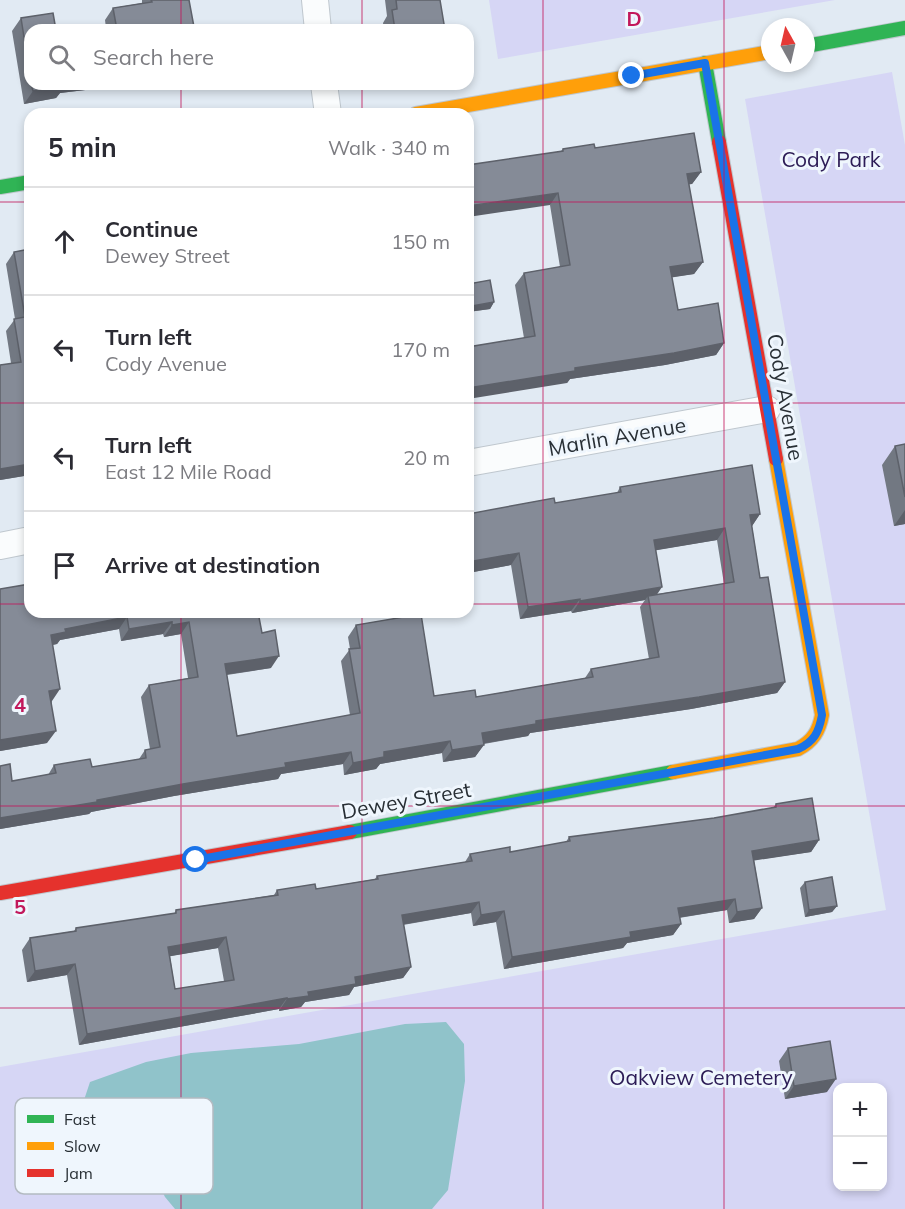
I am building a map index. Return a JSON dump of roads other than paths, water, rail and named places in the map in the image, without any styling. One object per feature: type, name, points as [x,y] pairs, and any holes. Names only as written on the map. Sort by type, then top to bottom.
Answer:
[{"type":"street","points":[[315,0],[317,24]]},
{"type":"street","points":[[815,44],[905,28]]},
{"type":"street","points":[[450,108],[761,54]]},
{"type":"street","name":"Cody Avenue","points":[[705,63],[822,715],[815,737]]},
{"type":"street","points":[[325,90],[327,108]]},
{"type":"street","points":[[0,188],[24,183]]},
{"type":"street","name":"Marlin Avenue","points":[[474,462],[767,409]]},
{"type":"street","points":[[0,546],[24,541]]},
{"type":"street","name":"Dewey Street","points":[[0,893],[208,858],[798,749],[807,745],[815,737]]},
{"type":"park label","name":"Cody Park","points":[[831,159]]},
{"type":"park label","name":"Oakview Cemetery","points":[[701,1077]]}]
